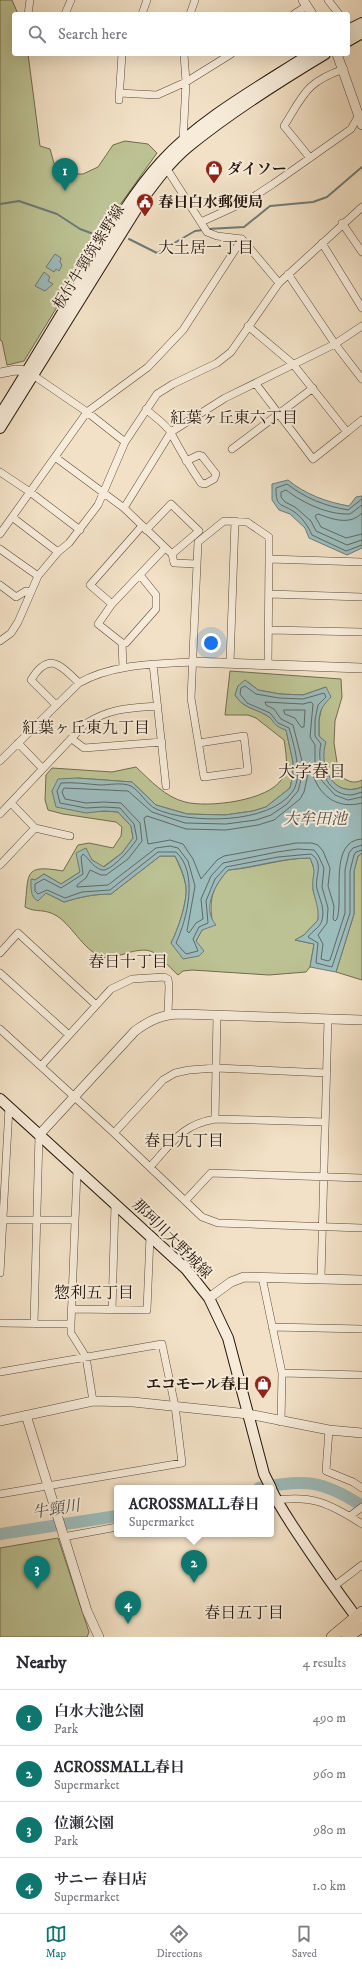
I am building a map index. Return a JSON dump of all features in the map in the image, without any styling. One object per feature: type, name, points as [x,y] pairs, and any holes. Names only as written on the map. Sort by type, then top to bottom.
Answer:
[{"type":"main road","points":[[350,28],[362,23]]},
{"type":"main road","points":[[350,40],[362,33]]},
{"type":"main road","name":"板付牛頸筑紫野線","points":[[0,428],[101,247],[133,198],[164,165],[182,141],[221,113],[307,56]]},
{"type":"main road","name":"板付牛頸筑紫野線","points":[[164,165],[229,116],[322,56]]},
{"type":"main road","name":"板付牛頸筑紫野線","points":[[0,415],[30,374]]},
{"type":"main road","name":"那珂川大野城線","points":[[0,1099],[186,1269],[209,1298],[228,1338],[264,1474],[269,1485]]},
{"type":"main road","name":"那珂川大野城線","points":[[274,1497],[333,1587],[360,1620]]},
{"type":"main road","points":[[332,1637],[360,1620]]},
{"type":"main road","points":[[347,1637],[360,1620]]},
{"type":"street","points":[[28,12],[30,0]]},
{"type":"street","points":[[66,12],[71,0]]},
{"type":"street","points":[[143,12],[147,0]]},
{"type":"street","points":[[191,12],[195,0]]},
{"type":"street","points":[[328,0],[337,12]]},
{"type":"street","points":[[296,12],[305,3],[311,12]]},
{"type":"street","points":[[122,56],[119,97],[157,95],[186,82],[228,56]]},
{"type":"street","points":[[182,141],[186,82],[184,56]]},
{"type":"street","points":[[338,56],[361,115],[362,125]]},
{"type":"street","points":[[310,158],[284,126],[310,86],[324,75],[344,69]]},
{"type":"street","points":[[204,227],[247,200],[351,129],[361,115]]},
{"type":"street","points":[[164,165],[204,227],[217,236],[242,240],[279,283]]},
{"type":"street","points":[[0,641],[11,633],[18,622],[38,576],[58,552],[69,543],[80,530],[98,505],[125,442],[157,394],[173,384],[218,363],[231,352],[279,283],[342,223],[362,207]]},
{"type":"street","points":[[342,223],[362,252]]},
{"type":"street","points":[[0,534],[87,412],[148,366],[182,330],[242,240]]},
{"type":"street","points":[[322,243],[362,308]]},
{"type":"street","points":[[288,274],[335,344],[362,380]]},
{"type":"street","points":[[248,326],[293,364],[347,432]]},
{"type":"street","points":[[124,508],[171,432],[225,398],[335,344],[362,326]]},
{"type":"street","points":[[0,373],[15,370],[30,374],[87,412],[125,442]]},
{"type":"street","points":[[256,384],[314,459],[362,420]]},
{"type":"street","points":[[232,449],[313,388]]},
{"type":"street","points":[[146,409],[171,432],[186,461]]},
{"type":"street","points":[[55,457],[124,508],[172,554],[174,563],[197,564]]},
{"type":"street","points":[[0,472],[30,492],[80,530]]},
{"type":"street","points":[[112,604],[90,585],[144,528],[171,504],[199,531],[172,554]]},
{"type":"street","points":[[12,517],[58,552]]},
{"type":"street","points":[[199,743],[244,736],[248,771],[204,777],[191,698],[198,542],[224,521],[247,522],[269,537],[268,664]]},
{"type":"street","points":[[230,663],[235,521]]},
{"type":"street","points":[[123,668],[122,643],[98,624],[112,604],[165,548]]},
{"type":"street","points":[[0,549],[38,576]]},
{"type":"street","points":[[269,559],[362,562]]},
{"type":"street","points":[[122,643],[126,643],[156,609],[156,595],[140,575]]},
{"type":"street","points":[[0,585],[16,597],[26,592],[30,592]]},
{"type":"street","points":[[269,594],[362,597]]},
{"type":"street","points":[[268,630],[362,632]]},
{"type":"street","points":[[56,706],[31,680],[46,664],[54,662],[60,665],[79,683]]},
{"type":"street","points":[[0,760],[79,683],[91,676],[123,668],[153,664],[193,662],[362,668]]},
{"type":"street","points":[[153,664],[166,786]]},
{"type":"street","points":[[0,814],[85,724],[99,715],[123,708],[158,706]]},
{"type":"street","points":[[72,739],[84,748],[162,742]]},
{"type":"street","points":[[18,743],[42,768]]},
{"type":"street","points":[[11,803],[35,828],[70,836]]},
{"type":"street","points":[[0,865],[35,828]]},
{"type":"street","points":[[0,953],[18,933],[96,1005]]},
{"type":"street","points":[[0,973],[69,1035]]},
{"type":"street","points":[[41,1066],[111,989],[132,979],[164,977],[168,979],[168,1014]]},
{"type":"street","points":[[34,1324],[39,1136],[135,1031],[147,1022],[168,1014],[362,1020]]},
{"type":"street","points":[[215,1119],[217,1016]]},
{"type":"street","points":[[321,1278],[328,1019]]},
{"type":"street","points":[[0,1029],[114,1133],[202,1217],[218,1223],[362,1228]]},
{"type":"street","points":[[114,1133],[163,1080],[175,1073],[189,1070],[216,1068],[327,1073]]},
{"type":"street","points":[[0,1273],[1,1220],[9,1107]]},
{"type":"street","points":[[150,1167],[182,1132],[198,1122],[215,1119],[325,1122]]},
{"type":"street","points":[[77,1171],[71,1333],[86,1357],[93,1401]]},
{"type":"street","points":[[185,1201],[211,1174],[362,1178]]},
{"type":"street","points":[[112,1310],[115,1204]]},
{"type":"street","points":[[1,1220],[74,1220]]},
{"type":"street","points":[[71,1309],[147,1310],[150,1236]]},
{"type":"street","points":[[209,1298],[231,1282],[244,1277],[362,1280]]},
{"type":"street","points":[[262,1277],[282,1373],[281,1422]]},
{"type":"street","points":[[0,1323],[71,1324]]},
{"type":"street","points":[[272,1327],[362,1329]]},
{"type":"street","points":[[0,1372],[162,1344],[175,1406],[182,1463],[0,1494]]},
{"type":"street","points":[[282,1373],[362,1375]]},
{"type":"street","points":[[0,1422],[93,1401],[133,1402],[248,1414],[281,1422],[362,1434]]},
{"type":"street","points":[[26,1415],[87,1611],[99,1637]]},
{"type":"street","points":[[329,1430],[326,1471],[353,1482],[362,1488]]},
{"type":"street","points":[[274,1495],[306,1498],[321,1502],[351,1515],[362,1524]]},
{"type":"street","points":[[351,1515],[362,1506]]},
{"type":"street","points":[[63,1537],[114,1528]]},
{"type":"street","points":[[333,1587],[362,1565]]},
{"type":"green space","points":[[0,0],[12,0],[17,12],[12,12],[12,56],[28,56],[40,146],[50,149],[57,174],[83,174],[98,167],[113,145],[125,141],[148,144],[157,153],[117,209],[24,361],[7,365],[2,341],[0,340]]},
{"type":"green space","points":[[230,671],[341,679],[342,697],[335,721],[334,743],[339,775],[353,782],[362,780],[362,787],[352,789],[343,788],[330,778],[326,770],[323,751],[325,742],[319,736],[319,720],[326,687],[303,695],[280,694],[258,690],[248,682],[238,686],[235,695],[238,699],[245,705],[266,715],[276,725],[286,730],[293,762],[293,775],[290,788],[266,807],[253,811],[225,815],[187,814],[156,805],[132,782],[77,778],[72,809],[83,811],[118,812],[131,826],[133,838],[122,853],[103,867],[92,860],[80,872],[61,884],[44,874],[35,880],[32,879],[46,893],[64,902],[87,896],[111,894],[160,856],[175,856],[184,878],[186,892],[182,915],[171,943],[196,941],[202,930],[212,920],[211,905],[213,893],[228,870],[300,858],[310,858],[315,871],[313,890],[319,909],[318,920],[304,935],[295,940],[314,944],[310,967],[306,972],[269,975],[192,970],[183,971],[178,975],[159,956],[149,951],[135,951],[108,958],[99,955],[86,946],[57,916],[48,912],[33,910],[25,907],[28,879],[34,870],[50,869],[63,871],[78,845],[89,843],[113,848],[121,836],[122,827],[116,822],[63,814],[48,810],[45,800],[46,775],[52,768],[112,772],[136,767],[164,792],[178,800],[195,804],[237,801],[251,798],[275,787],[282,779],[286,770],[286,750],[284,740],[256,718],[248,715],[225,715]]},
{"type":"green space","points":[[362,853],[362,980],[336,972],[354,914],[354,871],[358,856]]},
{"type":"green space","points":[[58,1538],[89,1632],[87,1637],[0,1637],[0,1548]]},
{"type":"water","points":[[55,254],[61,258],[60,262],[62,265],[59,271],[56,269],[54,272],[46,267]]},
{"type":"water","points":[[44,272],[50,277],[48,281],[53,284],[45,291],[35,286]]},
{"type":"water","points":[[288,480],[301,489],[324,500],[349,506],[356,497],[362,496],[362,548],[347,555],[309,538],[305,528],[290,514],[279,510],[272,500],[272,484]]},
{"type":"water","name":"大牟田池","points":[[245,680],[258,690],[280,694],[303,695],[326,687],[331,697],[321,710],[319,736],[326,742],[324,761],[326,770],[330,778],[343,788],[352,789],[362,787],[362,853],[358,856],[354,871],[354,914],[336,972],[310,967],[314,944],[295,940],[304,935],[318,920],[313,889],[314,868],[310,858],[289,859],[228,870],[223,875],[215,889],[210,904],[212,918],[216,925],[202,930],[196,941],[204,951],[199,956],[183,959],[171,943],[182,915],[186,892],[183,874],[175,856],[160,856],[111,894],[87,896],[64,902],[46,893],[38,901],[32,895],[31,879],[35,880],[44,874],[61,884],[80,872],[76,853],[86,848],[92,860],[104,867],[122,853],[133,838],[131,826],[118,812],[104,811],[86,813],[56,807],[52,791],[58,779],[77,778],[132,782],[156,805],[187,814],[225,815],[253,811],[266,807],[290,788],[293,775],[293,762],[286,730],[276,725],[266,715],[245,705],[238,699],[235,695],[238,686]]},
{"type":"waterway","points":[[207,229],[244,227],[270,206],[313,202],[327,197],[362,167]]},
{"type":"waterway","points":[[0,204],[19,201],[57,214],[80,229],[99,236]]},
{"type":"waterway","points":[[129,239],[157,253],[195,231],[203,230]]},
{"type":"waterway","name":"牛頸川","points":[[274,1485],[289,1483],[313,1484],[336,1491],[362,1506]]},
{"type":"waterway","name":"牛頸川","points":[[0,1534],[114,1516]]},
{"type":"place","name":"ダイソー","points":[[214,184]]},
{"type":"place","name":"白水大池公園","points":[[65,191]]},
{"type":"place","name":"春日白水郵便局","points":[[145,217]]},
{"type":"place","name":"エコモール春日","points":[[263,1399]]},
{"type":"place","name":"ACROSSMALL春日","points":[[194,1583]]},
{"type":"place","name":"位瀬公園","points":[[37,1589]]},
{"type":"place","name":"サニー 春日店","points":[[128,1624]]},
{"type":"district","name":"大土居一丁目","points":[[206,248]]},
{"type":"district","name":"紅葉ヶ丘東六丁目","points":[[234,418]]},
{"type":"district","name":"紅葉ヶ丘東九丁目","points":[[86,728]]},
{"type":"district","name":"大字春日","points":[[312,772]]},
{"type":"district","name":"春日十丁目","points":[[128,962]]},
{"type":"district","name":"春日九丁目","points":[[184,1141]]},
{"type":"district","name":"惣利五丁目","points":[[94,1293]]},
{"type":"district","name":"春日五丁目","points":[[244,1613]]}]
